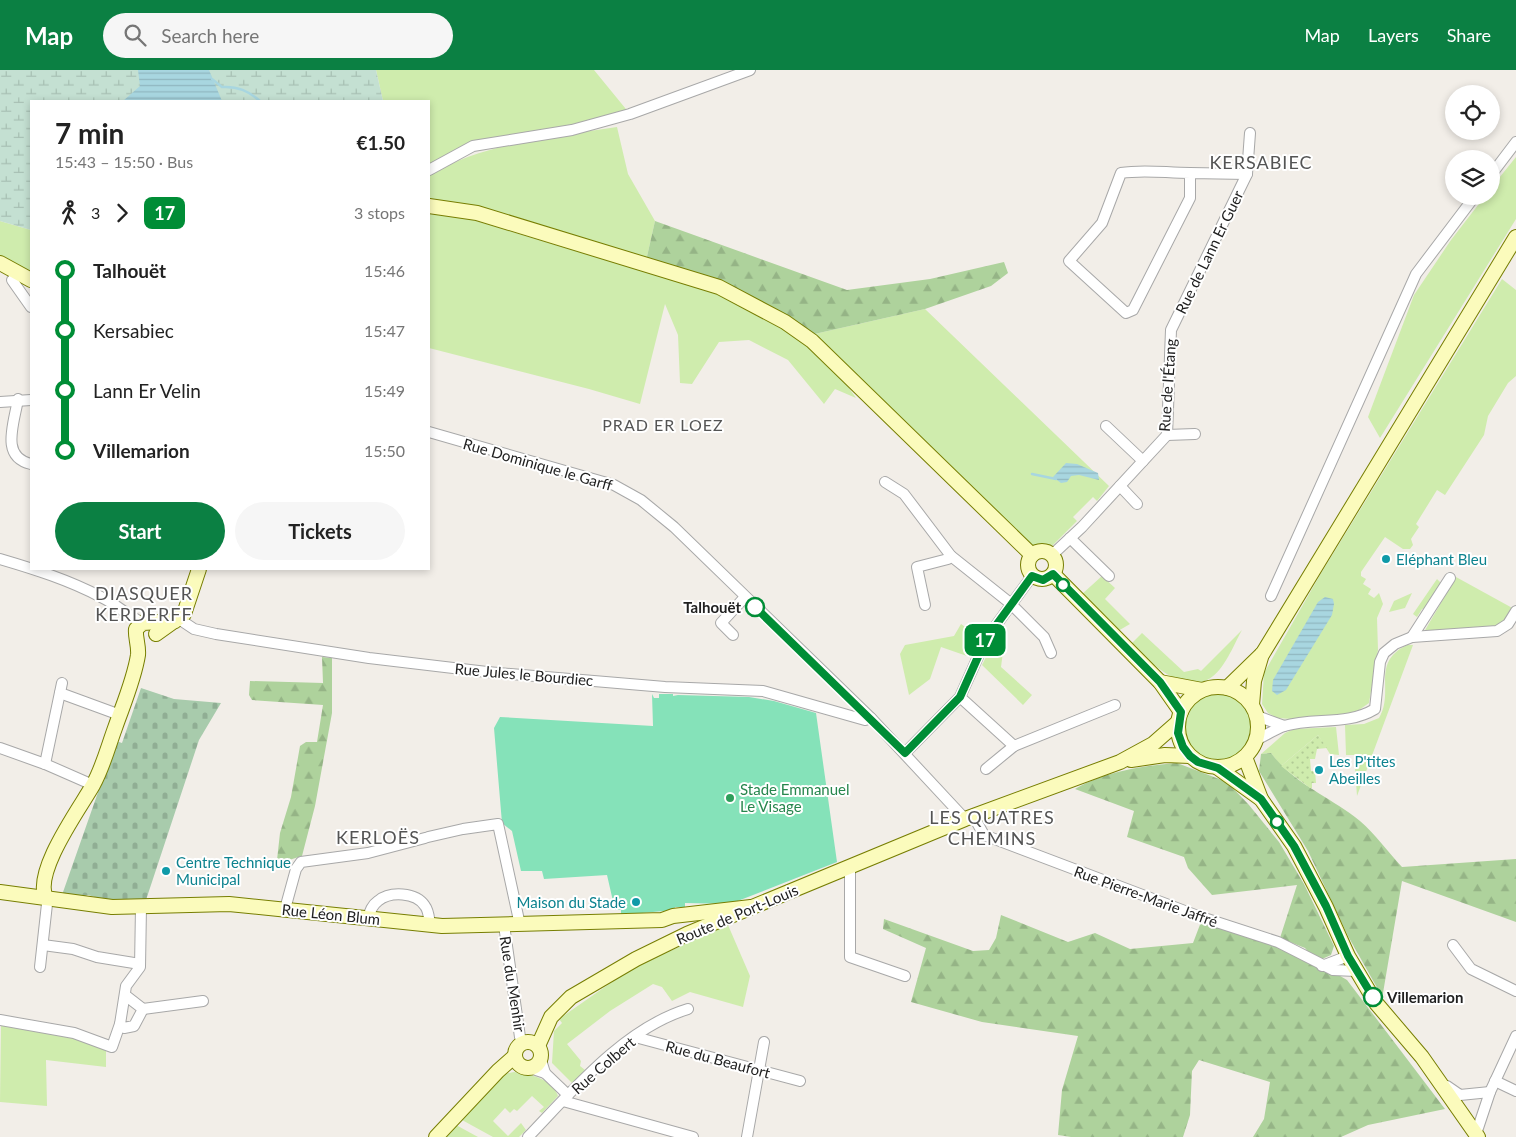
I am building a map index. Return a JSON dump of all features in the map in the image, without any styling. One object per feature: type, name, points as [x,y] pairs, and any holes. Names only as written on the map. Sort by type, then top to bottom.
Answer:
[{"type":"street","points":[[430,169],[473,146],[572,130],[630,114],[750,70]]},
{"type":"street","name":"Rue de Lann Er Guer","points":[[1170,330],[1247,174],[1250,133]]},
{"type":"street","points":[[1500,163],[1516,142]]},
{"type":"street","name":"Rue de Lann Er Guer","points":[[1190,173],[1190,198],[1133,310],[1126,313],[1069,261],[1102,224],[1121,173],[1173,171],[1247,174]]},
{"type":"street","points":[[1270,596],[1416,274],[1468,205]]},
{"type":"street","points":[[430,206],[477,213],[719,287],[785,322],[812,341],[1032,555]]},
{"type":"street","points":[[1218,768],[1231,765],[1245,758],[1256,740],[1258,728],[1254,710],[1254,681],[1263,653],[1516,237]]},
{"type":"street","points":[[0,263],[30,279]]},
{"type":"street","points":[[12,280],[30,306]]},
{"type":"street","name":"Rue de l'Étang","points":[[1052,555],[1120,486],[1167,434],[1170,330]]},
{"type":"street","points":[[0,402],[18,399],[30,400]]},
{"type":"street","points":[[18,399],[10,447],[13,455],[20,462],[30,464]]},
{"type":"street","points":[[1106,426],[1143,461]]},
{"type":"street","name":"Rue Dominique le Garff","points":[[430,432],[614,484],[641,500],[674,527],[871,718],[970,819]]},
{"type":"street","points":[[1167,434],[1194,434]]},
{"type":"street","points":[[885,482],[904,494],[951,556],[1010,603],[1044,637],[1051,653]]},
{"type":"street","points":[[1120,486],[1137,504]]},
{"type":"street","points":[[1070,538],[1109,576]]},
{"type":"street","points":[[1040,551],[1052,555],[1056,562],[1053,574],[1043,580],[1032,576],[1028,568],[1032,555],[1040,551]]},
{"type":"street","points":[[925,605],[918,567],[948,559],[951,556]]},
{"type":"street","points":[[0,559],[30,569]]},
{"type":"street","points":[[34,570],[68,581],[102,597],[143,629]]},
{"type":"street","points":[[143,629],[177,620],[184,614],[199,570]]},
{"type":"street","points":[[1053,574],[1160,682],[1179,717],[1180,740],[1190,756],[1198,762],[1218,768],[1261,799]]},
{"type":"street","points":[[905,753],[960,697],[986,639],[1010,603],[1032,576]]},
{"type":"street","points":[[1412,637],[1450,578]]},
{"type":"street","points":[[733,635],[722,622],[745,597]]},
{"type":"street","points":[[1256,740],[1284,726],[1339,720],[1367,714],[1375,709],[1380,662],[1384,653],[1394,644],[1412,637],[1497,631],[1508,624],[1516,611]]},
{"type":"street","name":"Rue Jules le Bourdiec","points":[[177,620],[194,629],[216,634],[369,658],[487,672],[665,687],[763,691],[865,720],[871,718]]},
{"type":"street","points":[[40,967],[48,904],[43,892],[52,857],[65,827],[93,785],[120,715],[138,654],[143,629]]},
{"type":"street","points":[[1227,688],[1263,653]]},
{"type":"street","points":[[1160,682],[1202,690]]},
{"type":"street","points":[[1179,717],[1189,699],[1202,690],[1214,687],[1227,688],[1241,694],[1254,710],[1284,726]]},
{"type":"street","points":[[45,764],[61,688],[120,715]]},
{"type":"street","points":[[960,697],[1014,746]]},
{"type":"street","points":[[986,769],[1014,746],[1115,705]]},
{"type":"street","name":"Route de Port-Louis","points":[[436,1137],[504,1067],[528,1054],[551,1017],[571,997],[636,959],[681,936],[751,907],[951,826],[1120,762],[1153,744],[1179,717]]},
{"type":"street","points":[[0,748],[45,764],[93,785]]},
{"type":"street","name":"Route de Port-Louis","points":[[1120,762],[1165,755],[1190,756]]},
{"type":"street","points":[[1245,758],[1261,799],[1294,846],[1326,906],[1348,956],[1376,1003],[1452,1092],[1460,1095],[1490,1092]]},
{"type":"street","name":"Rue Pierre-Marie Jaffré","points":[[970,819],[984,835],[1198,916],[1278,942],[1322,966],[1333,970],[1356,971]]},
{"type":"street","points":[[285,909],[296,869],[301,862],[368,853],[463,829],[498,824],[520,925]]},
{"type":"street","points":[[850,868],[850,957],[905,976]]},
{"type":"street","name":"Rue Léon Blum","points":[[0,892],[112,907],[228,904],[430,925],[520,925],[662,920],[751,907]]},
{"type":"street","points":[[368,918],[372,907],[378,901],[395,895],[407,895],[419,899],[426,906],[430,925]]},
{"type":"street","points":[[0,1020],[74,1033],[112,1047],[120,1024],[126,986],[140,967],[142,907]]},
{"type":"street","points":[[662,920],[681,936],[684,921],[680,916]]},
{"type":"street","name":"Rue du Menhir","points":[[504,925],[520,1037],[528,1054]]},
{"type":"street","points":[[1453,945],[1471,969],[1516,991]]},
{"type":"street","points":[[43,946],[73,949],[97,957],[140,964]]},
{"type":"street","points":[[1322,966],[1348,956]]},
{"type":"street","points":[[125,994],[143,1009],[203,1001]]},
{"type":"street","points":[[120,1024],[124,1028],[134,1026],[143,1009]]},
{"type":"street","name":"Rue Colbert","points":[[528,1137],[597,1067],[635,1037],[671,1014],[688,1009]]},
{"type":"street","points":[[1476,1136],[1490,1092],[1516,1036]]},
{"type":"street","name":"Rue du Beaufort","points":[[635,1037],[800,1081]]},
{"type":"street","points":[[747,1137],[764,1042]]},
{"type":"street","points":[[528,1054],[565,1098],[693,1137]]},
{"type":"street","points":[[1433,1072],[1476,1136]]},
{"type":"street","points":[[1495,1081],[1516,1091]]},
{"type":"street","points":[[1462,1113],[1477,1111],[1490,1092]]},
{"type":"green space","points":[[0,70],[376,70],[383,100],[30,100],[30,230],[0,221]]},
{"type":"green space","points":[[376,70],[594,70],[630,114],[473,146],[430,168],[430,100],[383,100]]},
{"type":"green space","points":[[617,127],[628,174],[655,221],[646,261],[456,202],[430,201],[430,174],[473,155],[520,142]]},
{"type":"green space","points":[[1516,157],[1516,219],[1380,438],[1368,417],[1414,295],[1451,240],[1478,205],[1500,205],[1500,177]]},
{"type":"green space","points":[[430,214],[470,219],[721,295],[777,323],[804,343],[840,375],[856,398],[835,389],[824,404],[788,360],[749,340],[719,342],[692,384],[680,383],[678,335],[665,304],[640,404],[430,348]]},
{"type":"green space","points":[[0,221],[30,230],[30,271],[0,256]]},
{"type":"green space","points":[[655,221],[847,290],[930,279],[1004,262],[1008,273],[991,286],[925,309],[810,335],[646,261]]},
{"type":"green space","points":[[1502,279],[1516,290],[1516,376],[1508,383],[1488,416],[1484,435],[1445,495],[1437,490],[1416,524],[1419,527],[1411,539],[1413,545],[1410,549],[1403,549],[1385,537],[1361,572],[1361,576],[1366,579],[1363,584],[1371,589],[1368,594],[1374,598],[1379,593],[1383,604],[1377,618],[1378,650],[1369,703],[1359,710],[1340,716],[1277,718],[1268,713],[1262,704],[1264,673],[1320,575]]},
{"type":"green space","points":[[925,309],[1109,486],[1097,501],[1093,497],[1073,517],[1077,521],[1053,545],[1033,549],[810,335]]},
{"type":"green space","points":[[1102,576],[1115,588],[1105,599],[1130,624],[1118,631],[1081,595]]},
{"type":"green space","points":[[1456,577],[1516,610],[1502,625],[1494,628],[1424,632]]},
{"type":"green space","points":[[1437,579],[1441,583],[1427,608],[1422,609],[1417,617],[1413,614]]},
{"type":"green space","points":[[1412,593],[1405,608],[1389,612],[1394,601]]},
{"type":"green space","points":[[961,624],[978,636],[967,656],[941,647],[930,679],[909,695],[900,654],[905,645],[954,636]]},
{"type":"green space","points":[[1242,630],[1220,669],[1209,679],[1199,683],[1188,683],[1166,674],[1131,644],[1142,633],[1184,672],[1198,669],[1201,671]]},
{"type":"green space","points":[[996,637],[1004,644],[1001,667],[1032,695],[1023,705],[982,665]]},
{"type":"green space","points":[[1407,645],[1413,645],[1357,796],[1354,755],[1346,755],[1345,725],[1364,724],[1379,718],[1385,698],[1385,678],[1389,660],[1396,652]]},
{"type":"green space","points":[[322,657],[332,658],[332,713],[315,806],[302,856],[289,860],[277,860],[280,833],[291,797],[300,746],[306,742],[317,742],[323,705],[252,700],[249,695],[250,681],[323,683]]},
{"type":"green space","points":[[141,688],[174,699],[221,703],[199,740],[146,900],[112,902],[88,895],[81,897],[62,895],[116,741],[122,743]]},
{"type":"green space","points":[[1224,693],[1236,699],[1245,708],[1251,720],[1249,740],[1241,751],[1224,761],[1210,761],[1193,751],[1185,740],[1183,720],[1193,703],[1204,695]]},
{"type":"green space","points":[[652,694],[654,698],[659,698],[659,694],[673,694],[673,696],[749,697],[774,701],[816,713],[837,862],[730,904],[685,903],[685,907],[675,907],[674,910],[621,915],[621,910],[615,910],[607,875],[544,879],[542,871],[521,871],[512,831],[502,823],[494,728],[500,717],[653,726]]},
{"type":"green space","points":[[1336,727],[1339,755],[1330,754],[1318,735],[1281,766],[1271,753],[1261,754],[1285,733],[1294,729]]},
{"type":"green space","points":[[1318,735],[1327,748],[1317,749],[1315,759],[1310,759],[1311,771],[1315,771],[1316,783],[1312,783],[1312,788],[1310,788],[1281,766]]},
{"type":"green space","points":[[1271,753],[1291,774],[1360,821],[1402,867],[1516,859],[1516,922],[1402,881],[1383,993],[1380,993],[1348,936],[1308,851],[1259,771],[1261,754]]},
{"type":"green space","points":[[1177,763],[1227,782],[1249,805],[1279,842],[1304,884],[1334,946],[1331,955],[1322,959],[1313,958],[1305,948],[1280,938],[1297,885],[1212,895],[1188,868],[1184,857],[1127,837],[1134,811],[1075,789],[1099,778],[1124,770]]},
{"type":"green space","points":[[1001,915],[1068,942],[1095,933],[1130,949],[1193,943],[1201,922],[1231,926],[1323,966],[1347,980],[1445,1109],[1368,1125],[1341,1137],[1253,1137],[1264,1119],[1270,1082],[1199,1060],[1192,1071],[1190,1115],[1183,1137],[1071,1137],[1058,1135],[1062,1090],[1078,1036],[982,1022],[911,1002],[926,948],[883,929],[884,919],[973,951],[989,950],[996,938]]},
{"type":"green space","points":[[728,925],[750,976],[743,1007],[690,992],[672,1001],[662,987],[653,984],[610,1011],[567,1044],[581,1061],[580,1066],[585,1070],[572,1083],[552,1063],[554,1031],[562,1023],[559,1019],[632,968]]},
{"type":"green space","points":[[1,1023],[87,1039],[106,1051],[106,1067],[46,1060],[47,1106],[0,1102]]},
{"type":"green space","points":[[514,1072],[545,1081],[551,1085],[558,1096],[542,1113],[539,1111],[544,1107],[532,1096],[517,1111],[514,1109],[510,1113],[505,1108],[493,1121],[508,1136],[521,1123],[526,1130],[519,1137],[493,1137],[462,1120],[462,1116],[504,1074]]},
{"type":"green space","points":[[456,1125],[478,1137],[445,1137]]},
{"type":"water","points":[[138,70],[209,70],[222,100],[124,100],[140,86]]},
{"type":"water","points":[[1066,463],[1077,464],[1098,473],[1099,480],[1079,475],[1071,476],[1067,482],[1061,483],[1053,477]]},
{"type":"water","points":[[1325,597],[1333,599],[1332,615],[1286,690],[1277,695],[1272,691],[1273,680],[1318,602]]},
{"type":"waterway","points":[[212,79],[222,87],[233,87],[242,90],[259,100]]},
{"type":"waterway","points":[[1032,474],[1056,479]]},
{"type":"bus line","name":"17","points":[[755,607],[905,753],[960,697],[986,639],[1010,603],[1032,576],[1043,580],[1053,574],[1160,682],[1181,712],[1178,722],[1178,733],[1183,747],[1190,756],[1198,762],[1218,768],[1256,798],[1261,799],[1294,846],[1326,906],[1348,956],[1373,997]]},
{"type":"place","name":"Eléphant Bleu","points":[[1386,559]]},
{"type":"place","name":"Talhouët","points":[[755,607]]},
{"type":"place","name":"Les P'tites Abeilles","points":[[1319,770]]},
{"type":"place","name":"Stade Emmanuel Le Visage","points":[[730,798]]},
{"type":"place","name":"Centre Technique Municipal","points":[[166,871]]},
{"type":"place","name":"Maison du Stade","points":[[636,902]]},
{"type":"place","name":"Villemarion","points":[[1373,997]]},
{"type":"district","name":"KERSABIEC","points":[[1261,162]]},
{"type":"district","name":"PRAD ER LOEZ","points":[[663,424]]},
{"type":"district","name":"DIASQUER KERDERFF","points":[[144,603]]},
{"type":"district","name":"LES QUATRES CHEMINS","points":[[992,828]]},
{"type":"district","name":"KERLOËS","points":[[378,837]]}]
